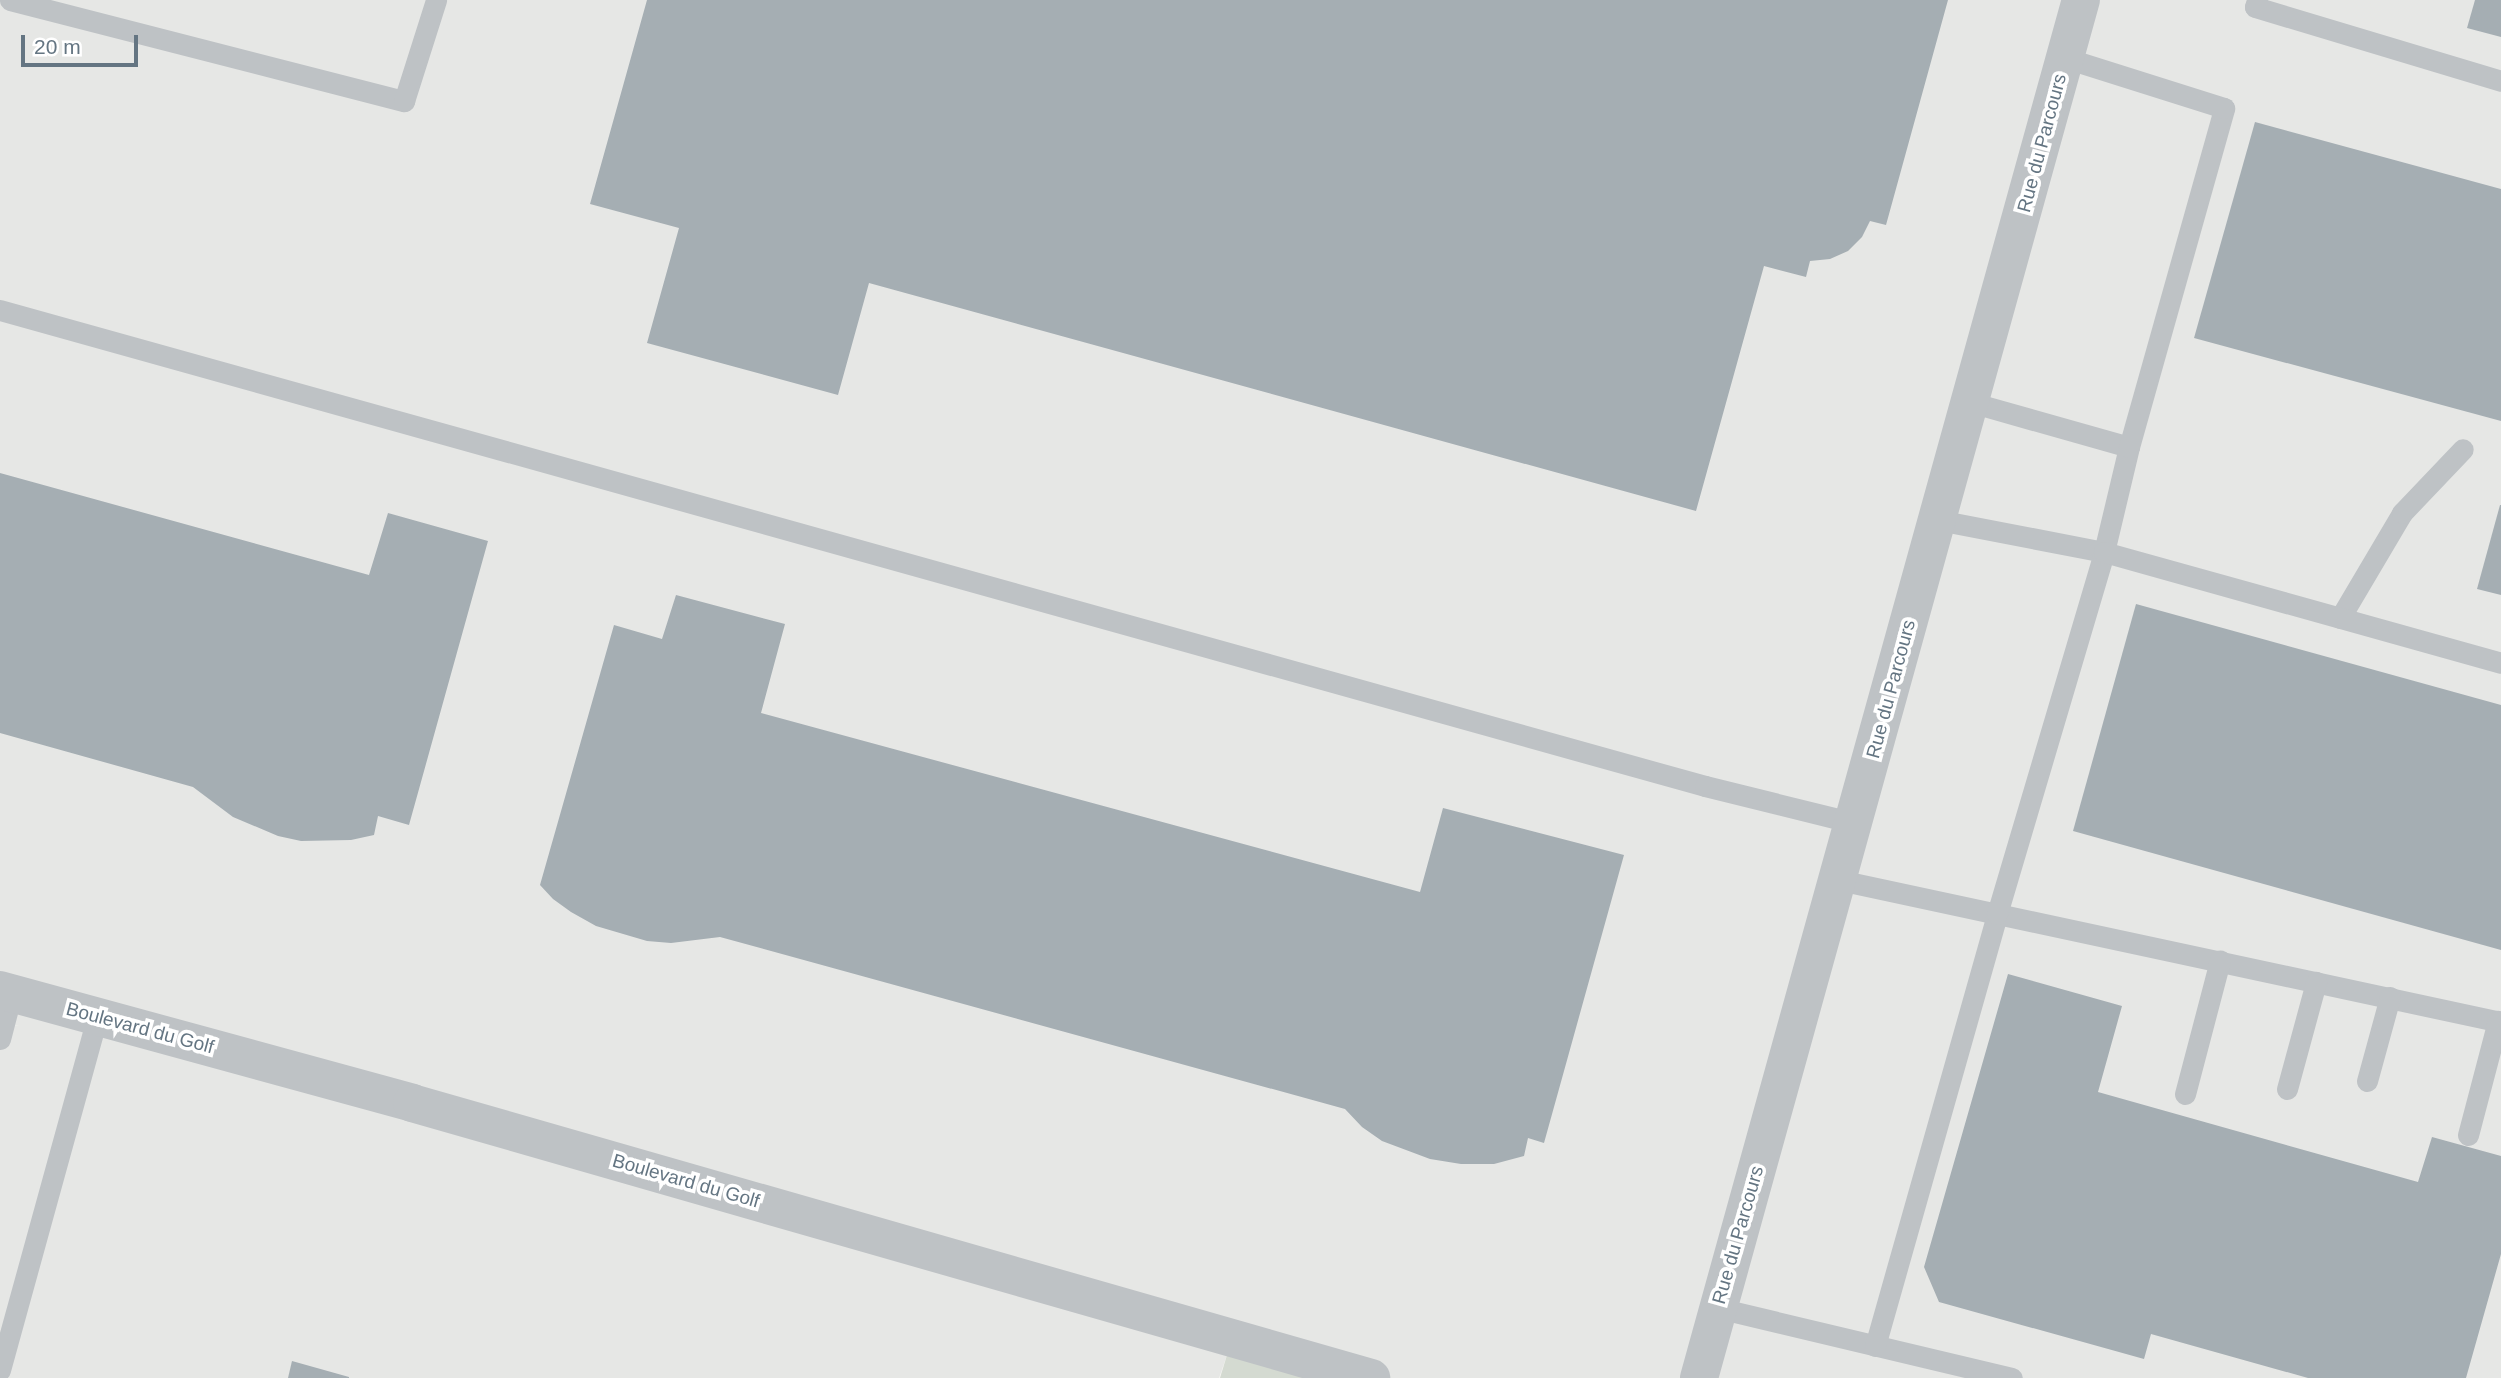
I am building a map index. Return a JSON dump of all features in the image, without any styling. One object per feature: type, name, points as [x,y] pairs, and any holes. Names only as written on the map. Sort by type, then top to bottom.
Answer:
[{"type":"street","name":"Rue du Parcours","points":[[1699,1378],[2081,0]]},
{"type":"street","name":"Boulevard du Golf","points":[[6,991],[426,1106],[1371,1378]]},
{"type":"lane","points":[[10,0],[404,101],[436,0]]},
{"type":"lane","points":[[2257,0],[2255,8],[2501,81]]},
{"type":"lane","points":[[1875,1346],[1997,915],[2104,552],[2129,447],[2224,108],[2065,58]]},
{"type":"lane","points":[[0,310],[1692,783],[1855,823]]},
{"type":"lane","points":[[1970,402],[2129,447]]},
{"type":"lane","points":[[2340,618],[2402,513],[2463,449]]},
{"type":"lane","points":[[1938,520],[2104,552],[2501,663]]},
{"type":"lane","points":[[1839,880],[2499,1021],[2469,1135]]},
{"type":"lane","points":[[2185,1094],[2220,961]]},
{"type":"lane","points":[[2287,1089],[2316,982]]},
{"type":"lane","points":[[0,1039],[6,991]]},
{"type":"lane","points":[[2367,1081],[2390,997]]},
{"type":"lane","points":[[0,1370],[97,1017]]},
{"type":"lane","points":[[1718,1308],[2012,1378]]},
{"type":"shaded area","points":[[0,0],[2501,0],[2501,1378],[1309,1378],[1227,1355],[1219,1378],[0,1378],[0,1022],[19,1026],[0,1020]]},
{"type":"shaded area","points":[[1227,1355],[1318,1378],[1220,1378]]},
{"type":"building","points":[[647,0],[1948,0],[1886,225],[1870,221],[1862,237],[1848,251],[1830,259],[1810,261],[1806,277],[1764,266],[1696,511],[869,283],[838,395],[647,343],[679,228],[590,204]]},
{"type":"building","points":[[2475,0],[2501,0],[2501,37],[2467,28]]},
{"type":"building","points":[[2255,122],[2501,189],[2501,421],[2194,338]]},
{"type":"building","points":[[0,473],[369,575],[388,513],[488,541],[409,825],[378,816],[374,835],[351,840],[301,841],[278,836],[233,817],[193,787],[0,733]]},
{"type":"building","points":[[2501,505],[2501,595],[2477,589]]},
{"type":"building","points":[[676,595],[785,624],[761,713],[1420,892],[1443,808],[1624,855],[1544,1143],[1528,1138],[1524,1156],[1494,1164],[1461,1164],[1430,1159],[1382,1141],[1362,1127],[1345,1109],[720,937],[671,943],[647,941],[596,926],[571,912],[540,885],[614,625],[662,639]]},
{"type":"building","points":[[2136,604],[2501,705],[2501,950],[2073,831]]},
{"type":"building","points":[[2008,974],[2122,1006],[2098,1092],[2418,1182],[2432,1137],[2501,1156],[2501,1254],[2466,1378],[2308,1378],[2151,1334],[2144,1359],[1939,1302],[1924,1267]]},
{"type":"building","points":[[292,1361],[349,1377],[349,1378],[288,1378]]}]
